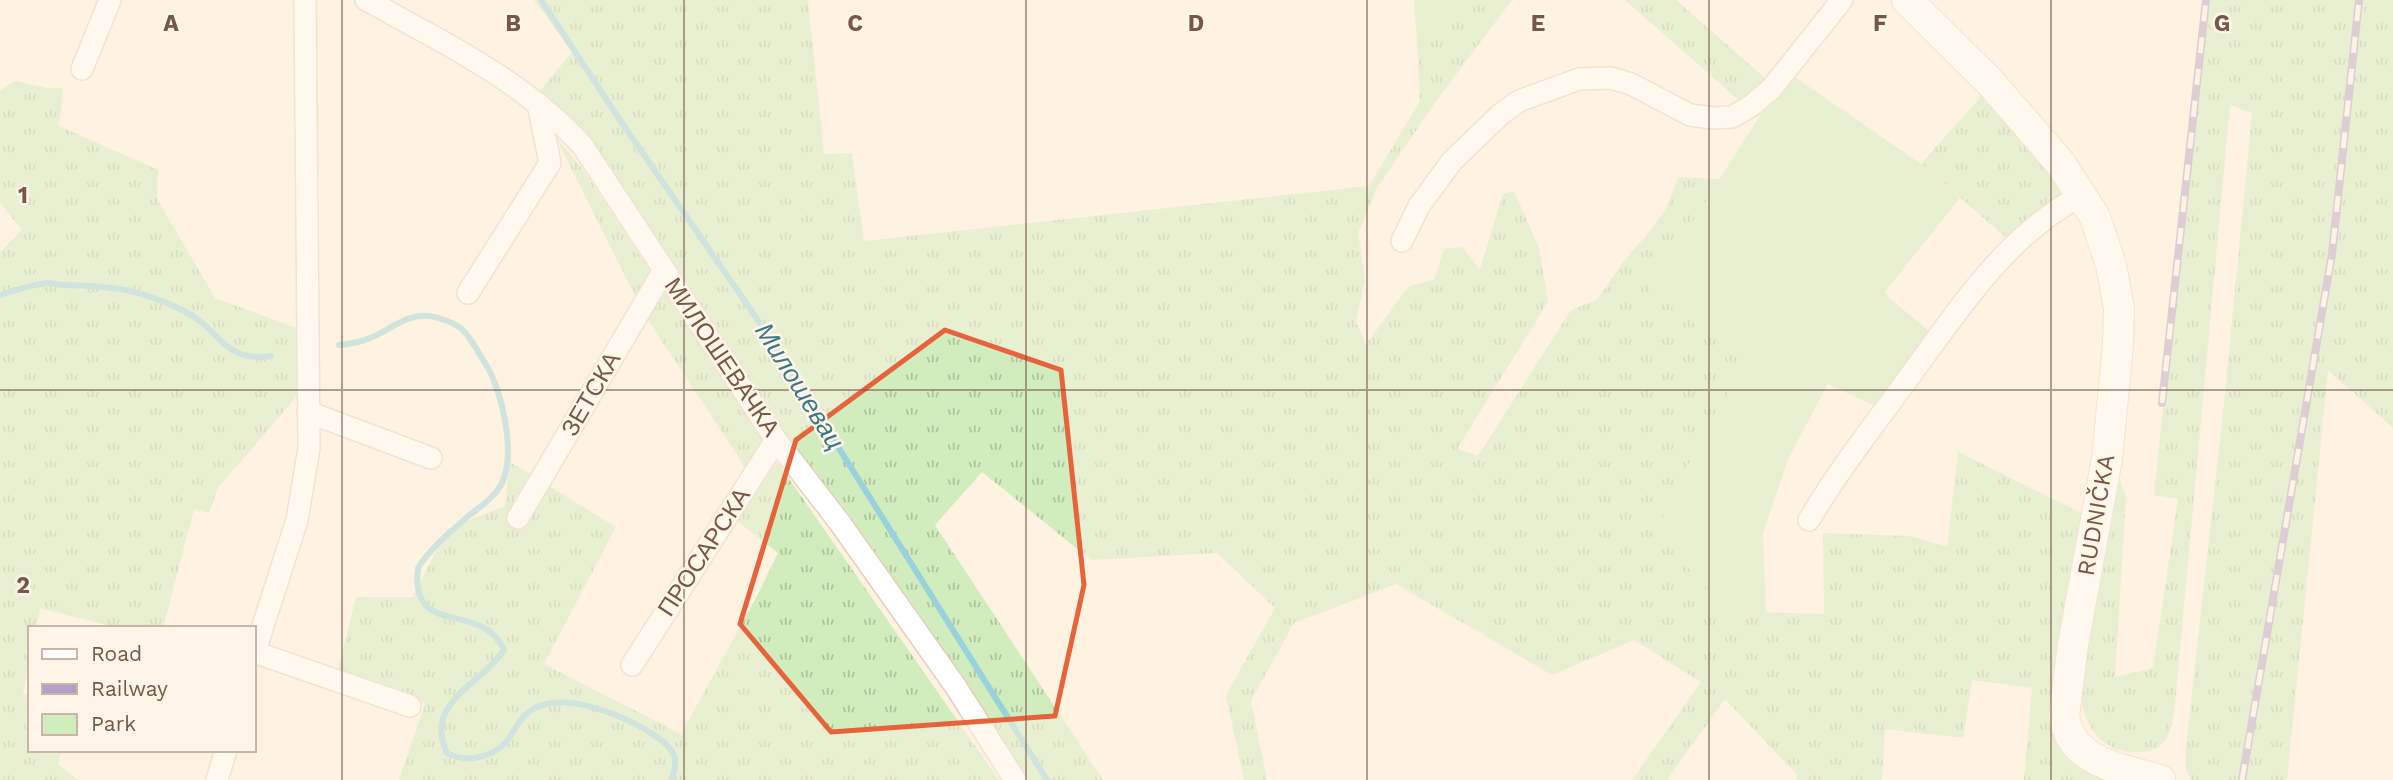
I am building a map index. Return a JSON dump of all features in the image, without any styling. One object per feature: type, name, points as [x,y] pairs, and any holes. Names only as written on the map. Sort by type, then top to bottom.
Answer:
[{"type":"street","points":[[82,69],[110,0]]},
{"type":"street","points":[[256,647],[297,520],[309,448],[304,0]]},
{"type":"street","name":"МИЛОШЕВАЧКА","points":[[366,0],[456,48],[538,104],[582,145],[776,440],[840,523],[956,687],[1015,780]]},
{"type":"street","points":[[1402,241],[1419,206],[1452,161],[1501,114],[1519,101],[1579,79],[1611,78],[1631,84],[1690,115],[1732,117],[1772,89],[1842,0]]},
{"type":"street","name":"RUDNIČKA","points":[[1908,0],[1990,82],[2061,164],[2095,217],[2111,265],[2119,308],[2108,459],[2073,645],[2064,716],[2074,742],[2092,759],[2160,780]]},
{"type":"street","points":[[538,104],[550,163]]},
{"type":"street","points":[[468,293],[550,163],[582,145]]},
{"type":"street","points":[[1809,520],[1835,475],[1978,283],[2031,228],[2059,207],[2082,195]]},
{"type":"street","name":"ЗЕТСКА","points":[[518,518],[664,270]]},
{"type":"street","points":[[309,412],[431,458]]},
{"type":"street","name":"ПРОСАРСКА","points":[[632,664],[776,440]]},
{"type":"street","points":[[256,654],[410,706]]},
{"type":"street","points":[[217,780],[225,752]]},
{"type":"highlighted area","points":[[945,330],[1061,370],[1084,585],[1055,716],[831,732],[740,624],[796,440]]},
{"type":"green space","points":[[534,0],[808,0],[824,154],[852,153],[864,241],[1369,186],[1420,101],[1418,58],[1464,0],[1512,0],[1434,104],[1377,188],[1358,233],[1365,280],[1356,322],[1366,344],[1409,286],[1434,280],[1444,249],[1462,247],[1480,269],[1503,194],[1514,191],[1539,248],[1548,302],[1457,449],[1478,456],[1571,310],[1598,299],[1622,263],[1667,207],[1678,177],[1720,179],[1649,290],[1748,361],[1663,509],[1725,611],[1824,614],[1823,533],[1910,536],[1947,547],[1958,452],[2086,515],[2057,694],[2108,780],[2024,780],[2032,688],[1972,680],[1963,738],[1885,729],[1882,780],[1796,780],[1798,776],[1725,699],[1667,780],[1632,780],[1701,682],[1634,640],[1552,675],[1396,584],[1294,623],[1251,701],[1267,780],[1244,780],[1226,695],[1275,608],[1217,553],[1091,560],[982,472],[935,525],[1103,780],[1014,780],[934,656],[535,97],[572,52]]},
{"type":"green space","points":[[1414,0],[1464,0],[1418,58]]},
{"type":"green space","points":[[1625,0],[1676,0],[1767,80],[1741,102]]},
{"type":"green space","points":[[2206,0],[2393,0],[2393,428],[2328,370],[2287,780],[2191,780],[2186,770],[2186,747],[2225,394],[2252,113],[2230,105],[2174,715],[2168,735],[2161,745],[2151,750],[2127,752],[2116,749],[2106,744],[2091,729],[2081,695],[2113,462],[2126,496],[2115,677],[2153,668],[2178,499],[2154,495]]},
{"type":"green space","points":[[1792,75],[1921,164],[1960,198],[1884,293],[1932,334],[1877,407],[1828,384],[1788,459],[1763,533],[1766,612],[1725,611],[1664,539],[1663,509],[1747,361],[1649,290],[1777,89]]},
{"type":"green space","points":[[15,81],[47,88],[63,88],[59,126],[158,170],[157,199],[215,298],[297,328],[302,348],[298,395],[218,488],[209,513],[194,509],[164,626],[111,626],[40,608],[36,626],[28,626],[28,668],[23,694],[28,695],[28,752],[61,752],[58,764],[79,780],[0,780],[0,252],[22,230],[0,203],[0,91]]},
{"type":"green space","points":[[1985,92],[2076,205],[2016,246],[1921,164]]},
{"type":"green space","points":[[555,136],[584,171],[764,443],[999,780],[399,780],[425,704],[338,671],[356,597],[413,597],[447,529],[505,506],[510,462],[616,527],[544,664],[681,734],[778,553],[732,517],[754,484],[644,314]]},
{"type":"waterway","name":"Милошевац","points":[[541,0],[766,332],[1047,780]]},
{"type":"waterway","points":[[0,295],[48,283],[97,286],[140,293],[196,318],[232,350],[255,357],[271,356]]},
{"type":"waterway","points":[[339,345],[366,340],[413,317],[429,316],[445,320],[459,327],[469,337],[490,372],[502,405],[508,448],[501,485],[490,499],[440,542],[418,568],[418,590],[425,604],[435,612],[480,626],[494,635],[504,650],[448,707],[443,720],[442,735],[447,753],[462,758],[486,755],[506,742],[521,720],[533,709],[548,704],[581,705],[616,715],[665,743],[673,753],[675,762],[671,780]]},
{"type":"railway","points":[[2162,403],[2206,0]]},
{"type":"railway","points":[[2242,780],[2332,254],[2359,0]]}]
